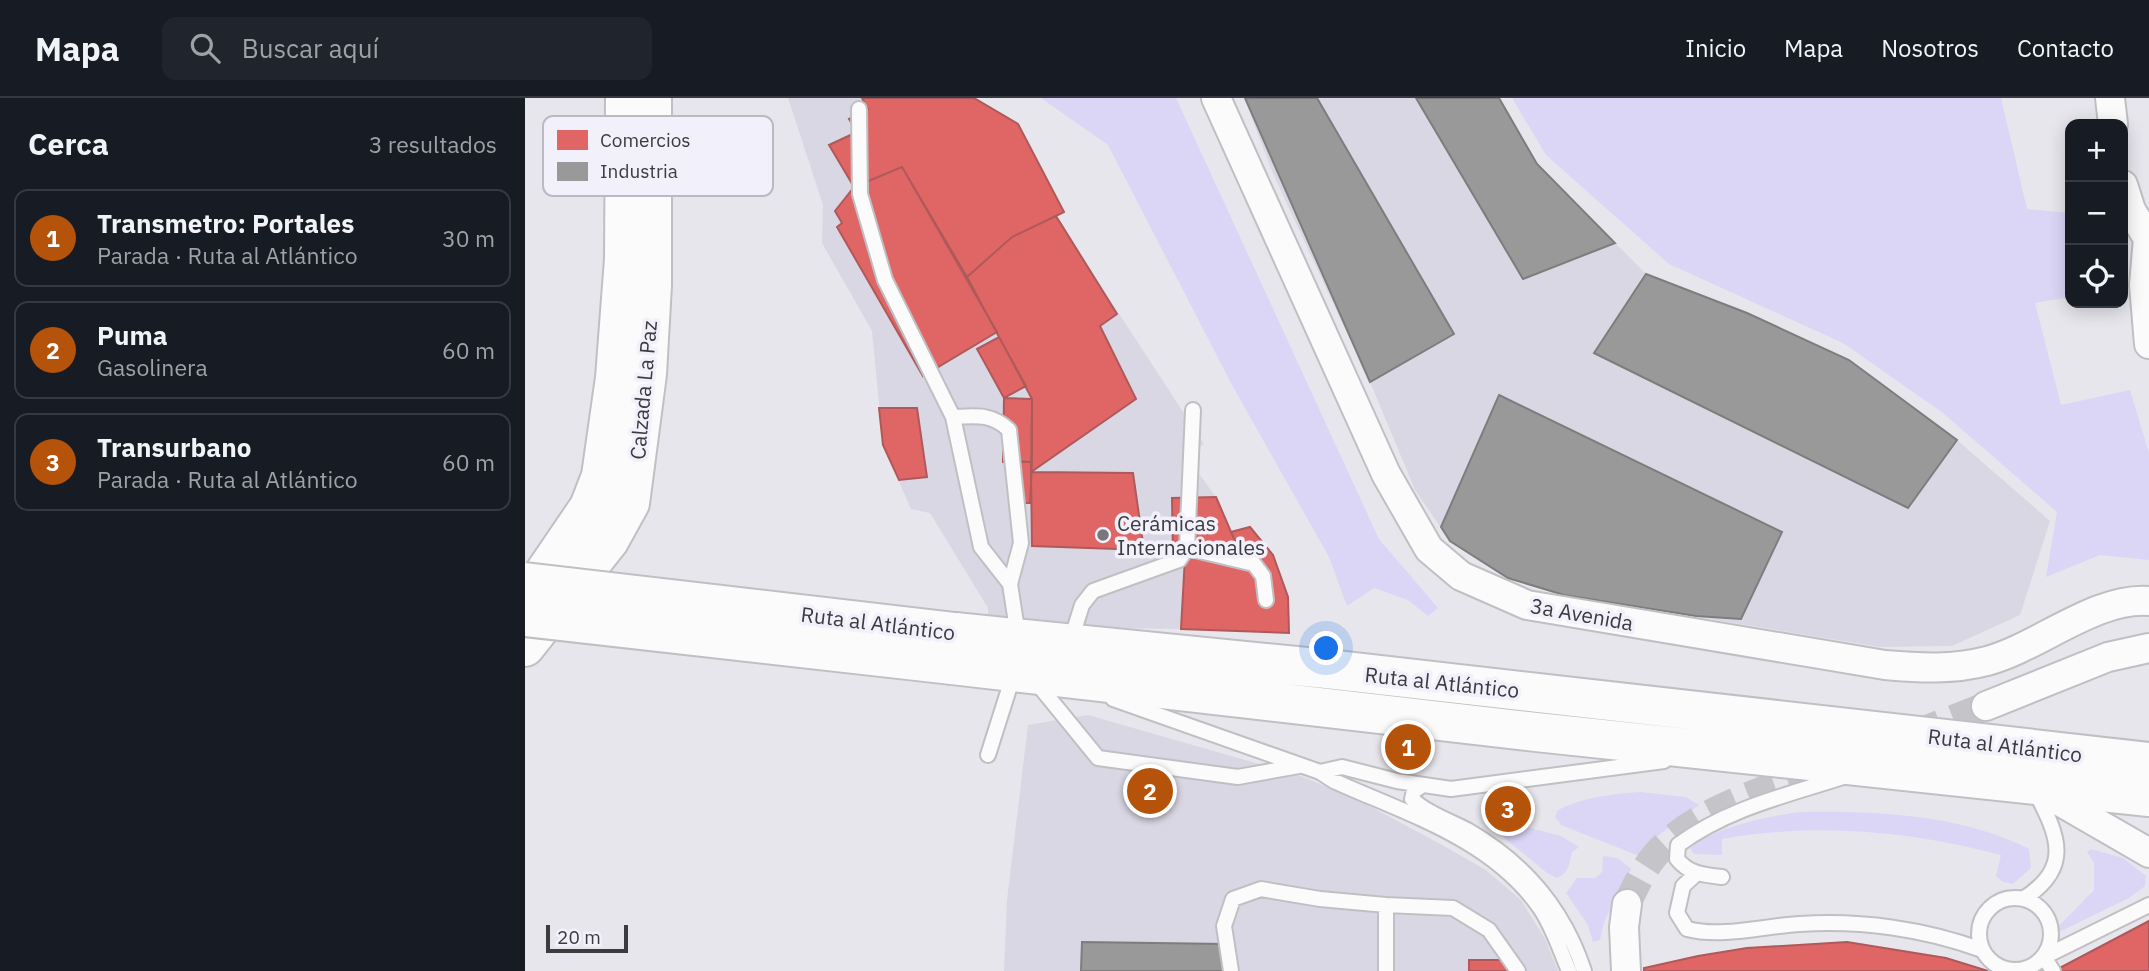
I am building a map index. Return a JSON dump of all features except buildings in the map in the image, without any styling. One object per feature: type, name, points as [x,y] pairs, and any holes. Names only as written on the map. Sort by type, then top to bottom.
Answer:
[{"type":"main road","name":"Calzada La Paz","points":[[625,98],[625,116]]},
{"type":"main road","name":"Calzada La Paz","points":[[652,98],[652,116]]},
{"type":"main road","name":"Calzada La Paz","points":[[525,601],[589,507],[601,476],[615,378],[624,259],[624,196]]},
{"type":"main road","name":"Calzada La Paz","points":[[525,646],[609,541],[630,503],[647,374],[652,285],[652,196]]},
{"type":"main road","name":"Ruta al Atlántico","points":[[525,582],[953,649],[1026,663],[1730,753],[2149,797]]},
{"type":"main road","name":"Ruta al Atlántico","points":[[525,617],[953,649]]},
{"type":"main road","name":"Ruta al Atlántico","points":[[1026,663],[1070,642],[2149,762]]},
{"type":"street","name":"3a Avenida","points":[[1216,98],[1386,474],[1429,549],[1461,576],[1527,606],[1885,666],[1928,669],[1989,660],[2112,606],[2149,601]]},
{"type":"street","points":[[2110,98],[2112,119]]},
{"type":"street","points":[[2128,201],[2131,210],[2148,233],[2144,285],[2149,344]]},
{"type":"street","points":[[1986,706],[2108,657],[2149,648]]},
{"type":"street","points":[[2032,785],[2149,853]]},
{"type":"street","points":[[1626,971],[1624,927],[1627,904]]},
{"type":"lane","points":[[859,108],[860,194],[884,280],[953,418],[981,547],[1010,584]]},
{"type":"lane","points":[[1070,642],[1082,605],[1093,591],[1179,559],[1187,548],[1191,531],[1193,410]]},
{"type":"lane","points":[[953,418],[983,415],[997,418],[1009,430],[1021,543],[1010,584],[1026,663],[1098,758],[1238,777],[1301,766]]},
{"type":"lane","points":[[1187,548],[1254,565],[1263,576],[1266,600]]},
{"type":"lane","points":[[988,755],[1026,663]]},
{"type":"lane","points":[[1026,663],[1320,772],[1334,781],[1470,842],[1516,879],[1541,909],[1569,971]]},
{"type":"lane","points":[[1320,772],[1342,767],[1451,789],[1730,753]]},
{"type":"lane","points":[[1722,877],[1696,874],[1677,859],[1678,845],[1692,835],[1770,798],[1875,767]]},
{"type":"lane","points":[[1423,785],[1413,791],[1412,799],[1420,807],[1473,834],[1523,870],[1552,904],[1568,931],[1584,971]]},
{"type":"lane","points":[[2023,899],[2054,872],[2057,861],[2054,831],[2032,785]]},
{"type":"lane","points":[[1696,874],[1683,886],[1677,913],[1688,929],[1704,933],[1803,923],[1852,923],[1917,932],[1982,950],[1999,967],[2024,970],[2044,957],[2149,905]]},
{"type":"lane","points":[[1231,971],[1224,926],[1233,900],[1261,889],[1319,900],[1453,908],[1489,930],[1518,971]]},
{"type":"lane","points":[[1982,950],[1979,938],[1984,915],[2001,900],[2023,899],[2036,904],[2050,922],[2050,946],[2044,957]]},
{"type":"lane","points":[[1386,905],[1386,971]]},
{"type":"lane","points":[[2044,957],[2053,971]]},
{"type":"shaded area","points":[[788,98],[974,98],[1018,124],[1064,212],[1056,217],[1204,444],[1186,456],[1216,497],[1185,557],[1181,629],[1037,627],[988,621],[988,608],[930,513],[911,509],[883,445],[872,331],[822,243],[823,205]]},
{"type":"shaded area","points":[[1041,98],[1176,98],[1379,539],[1438,608],[1428,616],[1408,600],[1374,588],[1347,606],[1329,557],[1232,385],[1108,145]]},
{"type":"shaded area","points":[[1244,98],[1499,98],[1537,164],[1646,274],[1747,313],[1849,360],[1957,440],[2050,521],[2020,615],[1952,646],[1880,647],[1564,595],[1508,578],[1450,541],[1415,490],[1373,389],[1274,176]]},
{"type":"shaded area","points":[[1512,98],[2001,98],[2027,209],[2065,213],[2065,298],[2035,303],[2061,405],[2130,390],[2149,453],[2149,560],[2100,555],[2046,577],[2057,512],[1943,413],[1843,343],[1669,264],[1546,155]]},
{"type":"shaded area","points":[[1088,715],[1301,776],[1362,802],[1444,846],[1486,870],[1521,900],[1545,939],[1558,971],[1004,971],[1007,900],[1028,725]]},
{"type":"shaded area","points":[[1641,792],[1686,797],[1699,805],[1660,834],[1639,856],[1561,825],[1555,817],[1558,810],[1588,799]]},
{"type":"shaded area","points":[[1799,812],[1887,814],[1975,828],[2029,849],[2031,868],[2013,884],[2003,882],[1996,876],[2001,855],[1932,840],[1828,830],[1722,839],[1722,855],[1694,854],[1690,849],[1726,829]]},
{"type":"shaded area","points":[[1523,826],[1561,836],[1579,847],[1572,852],[1565,873],[1557,878],[1547,873],[1496,831]]},
{"type":"shaded area","points":[[2091,849],[2123,858],[2146,876],[2145,886],[2129,898],[2061,931],[2058,927],[2094,890],[2094,863],[2087,852]]},
{"type":"shaded area","points":[[1603,856],[1618,858],[1631,869],[1604,922],[1600,940],[1593,942],[1588,925],[1566,893],[1577,878],[1595,878],[1602,872]]},
{"type":"tunnel","points":[[1914,734],[1986,706]]},
{"type":"tunnel","points":[[1627,904],[1653,858],[1665,845],[1701,818],[1743,798],[1830,766]]},
{"type":"place","name":"Cerámicas Internacionales","points":[[1103,535]]},
{"type":"place","name":"Transmetro: Portales","points":[[1408,747]]},
{"type":"place","name":"Puma","points":[[1150,791]]},
{"type":"place","name":"Transurbano","points":[[1508,809]]}]
